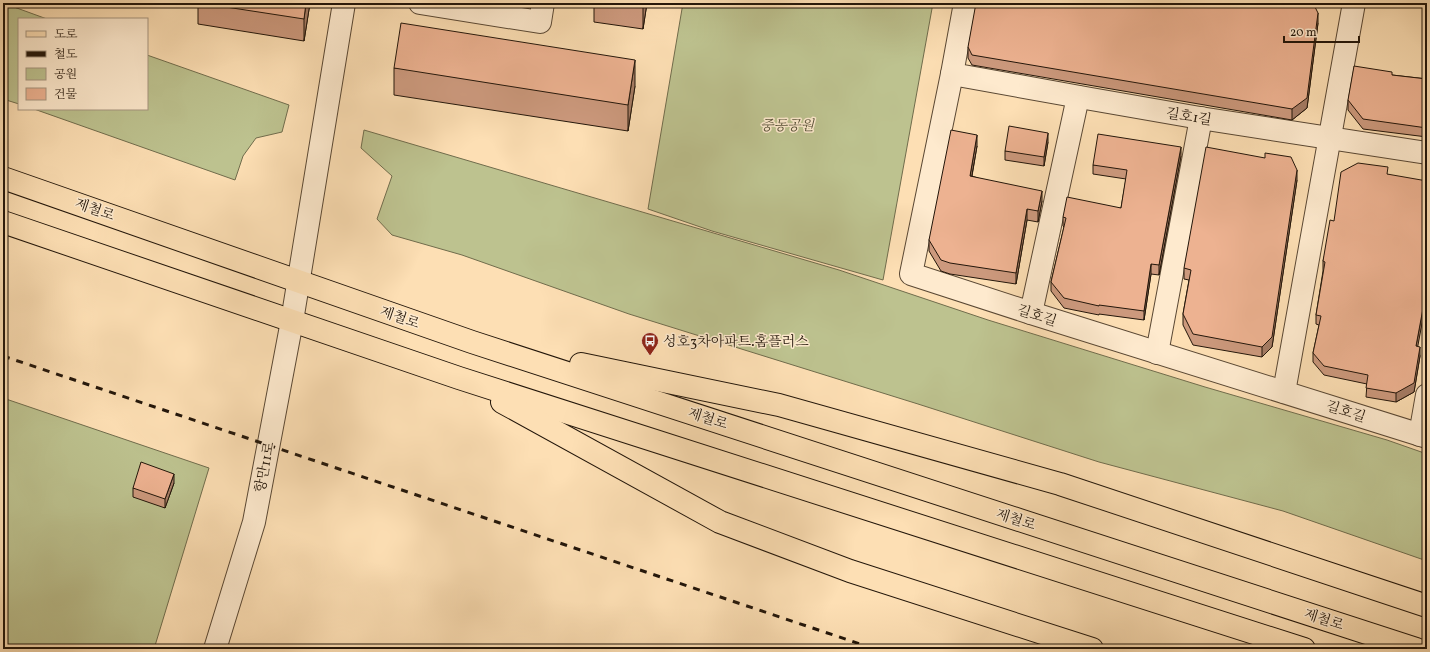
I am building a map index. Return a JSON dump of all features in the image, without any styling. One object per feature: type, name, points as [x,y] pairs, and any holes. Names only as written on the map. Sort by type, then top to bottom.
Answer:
[{"type":"main road","name":"제철로","points":[[3,178],[170,235],[472,342],[1416,649]]},
{"type":"main road","points":[[3,222],[459,378],[1304,649]]},
{"type":"main road","points":[[472,342],[778,405],[1060,484],[1427,606]]},
{"type":"main road","points":[[459,378],[720,522],[850,572],[1092,649]]},
{"type":"street","name":"항만11로","points":[[215,649],[254,522],[292,321],[344,3]]},
{"type":"street","points":[[420,3],[540,22],[543,3]]},
{"type":"street","name":"길호길","points":[[965,3],[911,274],[1157,353],[1424,436]]},
{"type":"street","points":[[1284,392],[1354,3]]},
{"type":"street","name":"길호1길","points":[[952,74],[1201,118],[1427,153]]},
{"type":"street","points":[[1031,313],[1078,97]]},
{"type":"street","points":[[1157,353],[1201,118]]},
{"type":"street","points":[[1424,436],[1427,395]]},
{"type":"green space","points":[[3,3],[44,18],[18,18],[18,104],[3,99]]},
{"type":"green space","name":"중동공원","points":[[683,3],[933,3],[883,280],[712,231],[648,209]]},
{"type":"green space","points":[[148,55],[289,105],[282,132],[256,138],[243,156],[235,180],[37,110],[148,110]]},
{"type":"green space","points":[[364,130],[839,270],[988,320],[1205,387],[1387,440],[1427,454],[1427,561],[1283,511],[1099,462],[629,314],[462,255],[392,235],[377,219],[392,176],[361,148]]},
{"type":"green space","points":[[3,398],[209,468],[154,649],[3,649]]},
{"type":"building","points":[[200,3],[306,3],[304,19]]},
{"type":"building","points":[[976,3],[1313,3],[1318,13],[1307,98],[1292,109],[972,55],[968,47]]},
{"type":"building","points":[[401,23],[635,60],[628,105],[394,68]]},
{"type":"building","points":[[1354,66],[1392,72],[1392,75],[1427,79],[1427,128],[1363,119],[1348,100]]},
{"type":"building","points":[[1009,126],[1048,133],[1044,157],[1005,151]]},
{"type":"building","points":[[951,130],[977,135],[970,176],[1042,191],[1038,211],[1027,209],[1016,273],[950,263],[941,260],[929,240]]},
{"type":"building","points":[[1098,134],[1181,147],[1159,265],[1151,264],[1144,311],[1099,306],[1064,298],[1051,282],[1066,218],[1063,217],[1067,197],[1121,208],[1127,170],[1093,165]]},
{"type":"building","points":[[1206,147],[1265,158],[1265,153],[1291,157],[1297,170],[1272,337],[1262,347],[1193,334],[1183,314],[1191,270],[1184,268]]},
{"type":"building","points":[[1358,163],[1388,167],[1387,174],[1427,181],[1427,287],[1416,346],[1420,347],[1414,383],[1396,393],[1366,388],[1368,375],[1324,366],[1313,353],[1321,316],[1316,315],[1325,262],[1323,261],[1330,220],[1334,221],[1341,172]]},
{"type":"building","points":[[141,462],[174,474],[165,499],[133,488]]},
{"type":"railway","points":[[3,356],[875,649]]},
{"type":"place","name":"성호3차아파트.홈플러스","points":[[650,356]]}]
